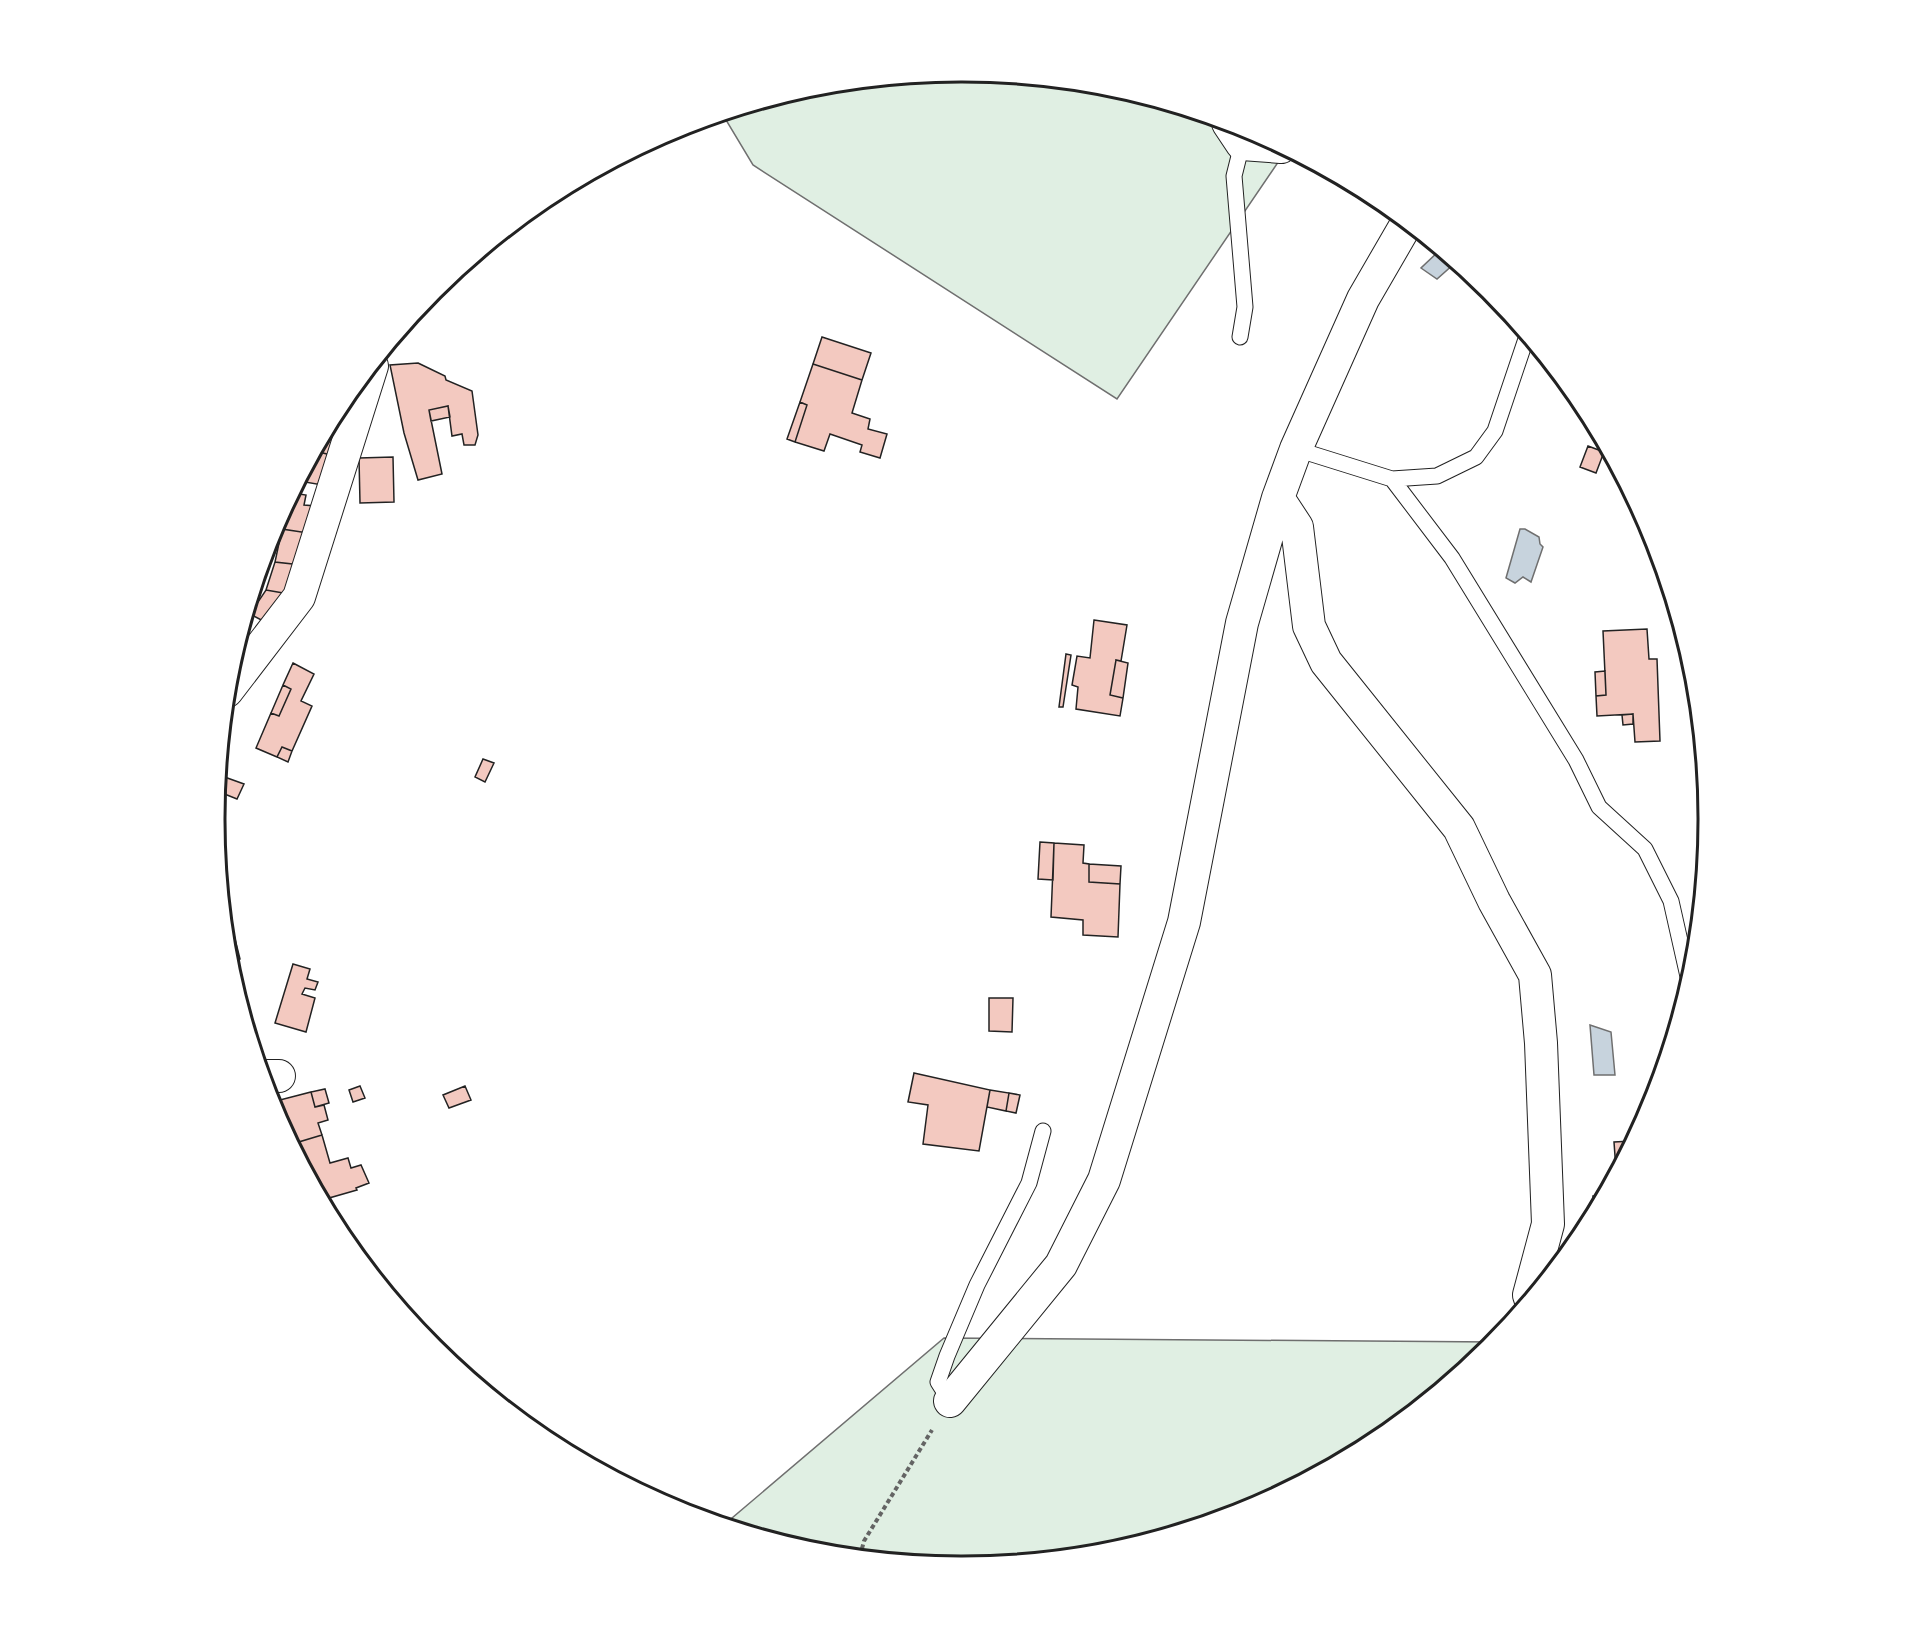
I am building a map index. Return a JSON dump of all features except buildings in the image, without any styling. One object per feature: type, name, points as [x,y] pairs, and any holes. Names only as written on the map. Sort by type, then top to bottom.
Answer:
[{"type":"street","points":[[950,1401],[1061,1265],[1104,1180],[1184,922],[1242,623],[1278,498],[1296,449],[1363,299],[1403,230]]},
{"type":"street","points":[[239,675],[298,597],[365,388]]},
{"type":"street","points":[[1278,498],[1297,527],[1309,626],[1326,662],[1459,828],[1494,901],[1535,975],[1541,1043],[1548,1224],[1532,1284]]},
{"type":"lane","points":[[1235,136],[1234,176],[1245,307],[1240,338]]},
{"type":"lane","points":[[1296,449],[1392,479],[1437,476],[1476,457],[1495,431],[1524,344]]},
{"type":"lane","points":[[1392,479],[1452,558],[1576,760],[1599,807],[1645,849],[1671,901],[1684,961]]},
{"type":"lane","points":[[950,1401],[938,1382],[946,1356],[977,1285],[1029,1183],[1043,1131]]},
{"type":"path","points":[[862,1548],[864,1541],[950,1401]]},
{"type":"green space","points":[[962,82],[1058,89],[1105,97],[1198,122],[1282,156],[1117,399],[753,165],[727,121],[771,108],[865,89]]},
{"type":"green space","points":[[944,1338],[1480,1342],[1410,1403],[1330,1457],[1287,1480],[1243,1499],[1152,1530],[1058,1549],[962,1556],[865,1549],[818,1541],[732,1518]]},
{"type":"shaded area","points":[[1435,255],[1450,268],[1437,279],[1421,268]]},
{"type":"shaded area","points":[[1520,529],[1525,529],[1539,537],[1543,547],[1531,582],[1523,577],[1515,583],[1506,578]]},
{"type":"shaded area","points":[[1590,1025],[1611,1032],[1615,1075],[1594,1075]]}]
